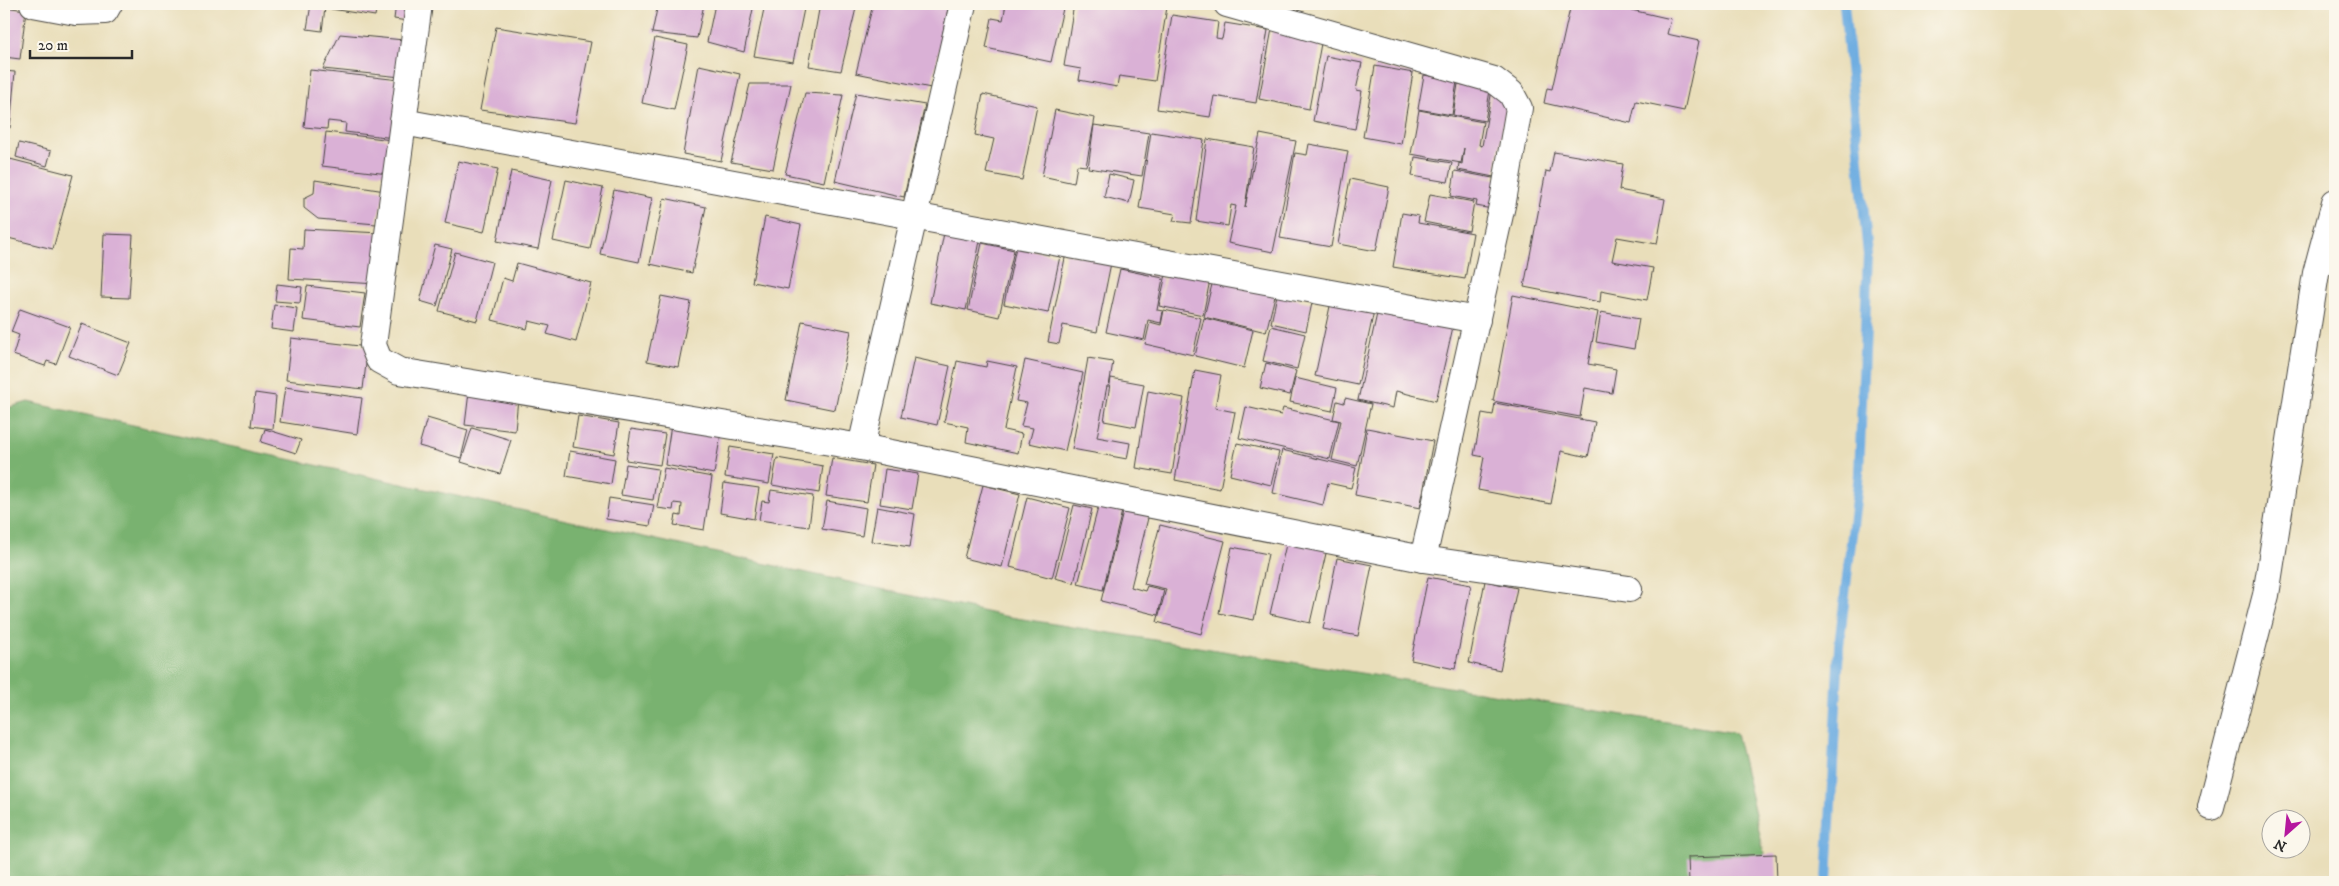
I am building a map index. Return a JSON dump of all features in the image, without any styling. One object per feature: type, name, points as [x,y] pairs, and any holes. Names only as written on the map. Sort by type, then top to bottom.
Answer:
[{"type":"street","points":[[33,4],[76,12],[105,11],[109,4]]},
{"type":"street","points":[[419,4],[375,324],[374,345],[379,360],[399,371],[861,447],[1423,559],[1629,589]]},
{"type":"street","points":[[861,447],[963,4]]},
{"type":"street","points":[[1228,4],[1488,78],[1511,92],[1519,108],[1503,201],[1423,559]]},
{"type":"street","points":[[402,122],[1476,320]]},
{"type":"street","points":[[2211,807],[2266,595],[2316,273],[2335,202]]},
{"type":"green space","points":[[28,402],[1004,616],[1736,733],[1771,882],[4,882],[4,409]]},
{"type":"building","points":[[311,4],[377,4],[375,16],[325,8],[322,31],[307,29]]},
{"type":"building","points":[[396,4],[417,4],[414,22],[394,19]]},
{"type":"building","points":[[658,4],[704,4],[697,38],[652,33]]},
{"type":"building","points":[[715,4],[754,4],[744,52],[707,42]]},
{"type":"building","points":[[765,4],[805,4],[793,62],[754,56]]},
{"type":"building","points":[[820,4],[857,4],[841,71],[809,66]]},
{"type":"building","points":[[873,4],[949,4],[931,88],[856,73]]},
{"type":"building","points":[[1006,4],[1064,4],[1051,62],[986,48],[992,18],[1003,20]]},
{"type":"building","points":[[1074,4],[1147,4],[1167,7],[1155,81],[1119,76],[1117,87],[1079,80],[1081,69],[1064,66]]},
{"type":"building","points":[[1571,4],[1605,4],[1671,19],[1667,34],[1699,41],[1684,111],[1636,101],[1631,123],[1544,103],[1547,88],[1552,89]]},
{"type":"building","points":[[4,7],[26,10],[20,59],[4,57]]},
{"type":"building","points":[[1172,15],[1218,22],[1216,38],[1222,39],[1225,23],[1268,30],[1256,103],[1214,96],[1210,117],[1157,109]]},
{"type":"building","points":[[496,27],[591,42],[575,123],[480,110]]},
{"type":"building","points":[[1272,29],[1322,38],[1309,109],[1259,99]]},
{"type":"building","points":[[340,34],[404,40],[401,77],[323,69]]},
{"type":"building","points":[[655,38],[688,45],[674,110],[642,103]]},
{"type":"building","points":[[1326,56],[1362,63],[1356,90],[1362,91],[1355,129],[1313,121]]},
{"type":"building","points":[[699,65],[740,74],[721,161],[683,154]]},
{"type":"building","points":[[1375,66],[1413,73],[1401,144],[1363,137]]},
{"type":"building","points":[[310,70],[400,80],[394,138],[345,132],[346,123],[328,121],[327,129],[304,127]]},
{"type":"building","points":[[4,71],[15,72],[10,128],[4,128]]},
{"type":"building","points":[[1424,75],[1457,81],[1452,115],[1418,109]]},
{"type":"building","points":[[750,84],[791,84],[773,169],[731,162]]},
{"type":"building","points":[[1458,84],[1490,90],[1485,121],[1453,115]]},
{"type":"building","points":[[1492,90],[1509,93],[1494,177],[1458,170],[1459,163],[1462,164],[1464,148],[1461,163],[1411,154],[1419,110],[1483,122],[1479,145],[1482,146]]},
{"type":"building","points":[[805,93],[843,95],[824,182],[785,174]]},
{"type":"building","points":[[856,93],[925,105],[904,197],[835,181]]},
{"type":"building","points":[[983,94],[1037,106],[1022,180],[986,173],[994,139],[975,135]]},
{"type":"building","points":[[1055,110],[1095,118],[1086,166],[1077,165],[1074,183],[1042,176]]},
{"type":"building","points":[[1094,125],[1149,133],[1142,176],[1088,168]]},
{"type":"building","points":[[326,132],[392,140],[388,174],[322,166]]},
{"type":"building","points":[[1151,132],[1204,140],[1191,223],[1173,221],[1175,214],[1139,208]]},
{"type":"building","points":[[1260,134],[1296,141],[1273,252],[1228,243],[1236,206],[1231,205],[1228,226],[1196,221],[1207,139],[1254,147],[1245,207]]},
{"type":"building","points":[[19,143],[51,151],[47,166],[16,157]]},
{"type":"building","points":[[1309,144],[1348,151],[1331,247],[1280,238],[1295,153],[1307,155]]},
{"type":"building","points":[[1554,152],[1623,164],[1619,190],[1665,199],[1657,244],[1617,237],[1612,261],[1653,268],[1647,300],[1601,291],[1600,302],[1524,287],[1546,171],[1550,172]]},
{"type":"building","points":[[1415,157],[1452,163],[1448,182],[1412,176]]},
{"type":"building","points":[[10,159],[73,175],[53,249],[4,237],[4,183]]},
{"type":"building","points":[[458,161],[498,169],[484,232],[445,223]]},
{"type":"building","points":[[511,171],[552,180],[538,249],[497,241]]},
{"type":"building","points":[[1455,171],[1498,179],[1492,209],[1476,206],[1477,201],[1451,196]]},
{"type":"building","points":[[1109,174],[1134,180],[1129,203],[1104,197]]},
{"type":"building","points":[[1350,179],[1389,187],[1376,251],[1338,244]]},
{"type":"building","points":[[315,180],[385,191],[376,224],[318,219],[304,208],[304,198],[314,193]]},
{"type":"building","points":[[566,180],[603,188],[590,249],[553,241]]},
{"type":"building","points":[[614,190],[652,198],[639,262],[600,254]]},
{"type":"building","points":[[1430,194],[1474,202],[1469,231],[1424,222]]},
{"type":"building","points":[[664,198],[706,207],[692,273],[650,264]]},
{"type":"building","points":[[1402,213],[1419,216],[1418,223],[1473,233],[1465,279],[1393,267]]},
{"type":"building","points":[[765,217],[801,225],[788,289],[752,282]]},
{"type":"building","points":[[304,229],[380,233],[378,284],[289,279],[291,248],[303,249]]},
{"type":"building","points":[[944,233],[980,241],[966,310],[930,303]]},
{"type":"building","points":[[104,234],[133,235],[129,298],[101,297]]},
{"type":"building","points":[[982,243],[1014,250],[999,317],[968,310]]},
{"type":"building","points":[[435,245],[452,249],[437,306],[420,301]]},
{"type":"building","points":[[1016,247],[1060,256],[1048,313],[1004,304]]},
{"type":"building","points":[[455,252],[492,262],[477,321],[439,311]]},
{"type":"building","points":[[1066,253],[1111,263],[1097,332],[1063,325],[1059,344],[1048,342]]},
{"type":"building","points":[[517,263],[591,283],[576,342],[547,334],[550,326],[529,321],[527,329],[492,320],[503,278],[512,281]]},
{"type":"building","points":[[1168,265],[1211,275],[1203,315],[1159,306]]},
{"type":"building","points":[[1120,269],[1163,278],[1157,310],[1163,311],[1161,323],[1148,320],[1144,340],[1106,332]]},
{"type":"building","points":[[1215,272],[1277,288],[1266,332],[1204,317]]},
{"type":"building","points":[[277,284],[302,287],[300,303],[275,301]]},
{"type":"building","points":[[307,286],[365,293],[360,327],[303,320]]},
{"type":"building","points":[[1277,295],[1312,303],[1306,331],[1271,323]]},
{"type":"building","points":[[1513,295],[1598,312],[1588,364],[1616,369],[1612,393],[1585,388],[1580,417],[1493,401]]},
{"type":"building","points":[[661,296],[691,302],[678,367],[647,361]]},
{"type":"building","points":[[1332,297],[1375,306],[1358,385],[1315,376]]},
{"type":"building","points":[[274,305],[297,308],[294,332],[271,329]]},
{"type":"building","points":[[20,309],[70,327],[56,364],[47,361],[45,366],[13,355],[19,335],[11,332]]},
{"type":"building","points":[[1378,309],[1453,327],[1436,401],[1396,391],[1393,408],[1358,400]]},
{"type":"building","points":[[1164,310],[1201,318],[1193,355],[1145,344],[1150,322],[1161,325]]},
{"type":"building","points":[[1601,312],[1639,319],[1634,349],[1596,342]]},
{"type":"building","points":[[1204,318],[1253,330],[1244,368],[1195,356]]},
{"type":"building","points":[[802,321],[851,331],[835,410],[786,400]]},
{"type":"building","points":[[82,324],[131,343],[118,375],[69,356]]},
{"type":"building","points":[[1271,326],[1305,334],[1297,369],[1263,361]]},
{"type":"building","points":[[291,338],[368,347],[363,389],[286,380]]},
{"type":"building","points":[[914,358],[950,366],[937,425],[901,417]]},
{"type":"building","points":[[1088,358],[1113,362],[1097,437],[1130,443],[1127,459],[1072,449]]},
{"type":"building","points":[[1025,360],[1083,373],[1065,451],[1029,443],[1033,428],[1021,426],[1027,403],[1016,401]]},
{"type":"building","points":[[957,361],[986,367],[987,361],[1017,367],[1004,430],[1022,434],[1018,453],[966,442],[968,427],[944,422]]},
{"type":"building","points":[[1266,363],[1296,371],[1290,395],[1260,388]]},
{"type":"building","points":[[1195,370],[1221,375],[1215,408],[1235,412],[1220,489],[1175,480]]},
{"type":"building","points":[[1111,378],[1144,384],[1136,427],[1104,421]]},
{"type":"building","points":[[1295,378],[1337,388],[1332,411],[1290,402]]},
{"type":"building","points":[[285,387],[362,398],[357,434],[280,422]]},
{"type":"building","points":[[1148,391],[1184,398],[1172,474],[1136,468]]},
{"type":"building","points":[[469,392],[518,398],[515,431],[465,425]]},
{"type":"building","points":[[255,393],[276,396],[273,429],[251,426]]},
{"type":"building","points":[[1345,398],[1371,404],[1357,466],[1332,460],[1341,421],[1333,419],[1337,401],[1344,403]]},
{"type":"building","points":[[1495,403],[1595,422],[1588,457],[1561,451],[1551,504],[1478,490],[1484,457],[1474,455],[1482,413],[1493,415]]},
{"type":"building","points":[[1246,407],[1281,415],[1283,408],[1339,421],[1330,459],[1239,438]]},
{"type":"building","points":[[578,416],[619,423],[614,454],[573,447]]},
{"type":"building","points":[[427,418],[468,430],[461,458],[419,446]]},
{"type":"building","points":[[671,425],[721,433],[714,474],[665,465]]},
{"type":"building","points":[[472,428],[511,440],[500,474],[461,462]]},
{"type":"building","points":[[1367,428],[1433,441],[1420,508],[1355,495]]},
{"type":"building","points":[[265,429],[301,440],[296,453],[261,442]]},
{"type":"building","points":[[631,429],[665,434],[660,465],[626,460]]},
{"type":"building","points":[[1237,443],[1279,452],[1271,485],[1230,475]]},
{"type":"building","points":[[730,447],[774,454],[769,484],[725,477]]},
{"type":"building","points":[[1282,450],[1356,468],[1351,488],[1328,483],[1323,505],[1273,493]]},
{"type":"building","points":[[570,451],[615,459],[611,484],[566,476]]},
{"type":"building","points":[[777,458],[823,466],[819,493],[772,485]]},
{"type":"building","points":[[832,458],[873,465],[867,502],[826,496]]},
{"type":"building","points":[[626,464],[658,469],[653,500],[621,495]]},
{"type":"building","points":[[664,468],[712,477],[704,530],[674,525],[676,515],[681,516],[682,504],[674,503],[673,510],[657,508]]},
{"type":"building","points":[[885,469],[918,474],[912,509],[880,504]]},
{"type":"building","points":[[724,483],[759,488],[754,519],[720,513]]},
{"type":"building","points":[[983,485],[1020,494],[1002,567],[964,558]]},
{"type":"building","points":[[771,490],[813,496],[809,527],[759,520],[762,501],[769,502]]},
{"type":"building","points":[[1027,497],[1070,508],[1052,578],[1010,567]]},
{"type":"building","points":[[609,498],[654,505],[650,526],[606,519]]},
{"type":"building","points":[[827,501],[866,508],[862,536],[822,529]]},
{"type":"building","points":[[1099,504],[1122,511],[1103,590],[1078,584]]},
{"type":"building","points":[[1125,504],[1150,510],[1131,587],[1145,591],[1147,586],[1164,590],[1158,615],[1101,601]]},
{"type":"building","points":[[1074,505],[1092,509],[1074,583],[1055,578]]},
{"type":"building","points":[[877,507],[915,514],[910,547],[871,541]]},
{"type":"building","points":[[1160,525],[1225,541],[1201,634],[1157,622],[1166,589],[1144,584]]},
{"type":"building","points":[[1287,540],[1327,549],[1310,623],[1270,614]]},
{"type":"building","points":[[1232,547],[1268,554],[1254,620],[1219,613]]},
{"type":"building","points":[[1337,558],[1372,565],[1358,636],[1323,629]]},
{"type":"building","points":[[1428,577],[1471,585],[1455,669],[1411,660]]},
{"type":"building","points":[[1485,581],[1517,588],[1500,670],[1469,663]]},
{"type":"building","points":[[1776,854],[1777,882],[1689,882],[1688,857]]},
{"type":"waterway","points":[[1827,882],[1839,646],[1859,474],[1868,255],[1844,4]]}]
